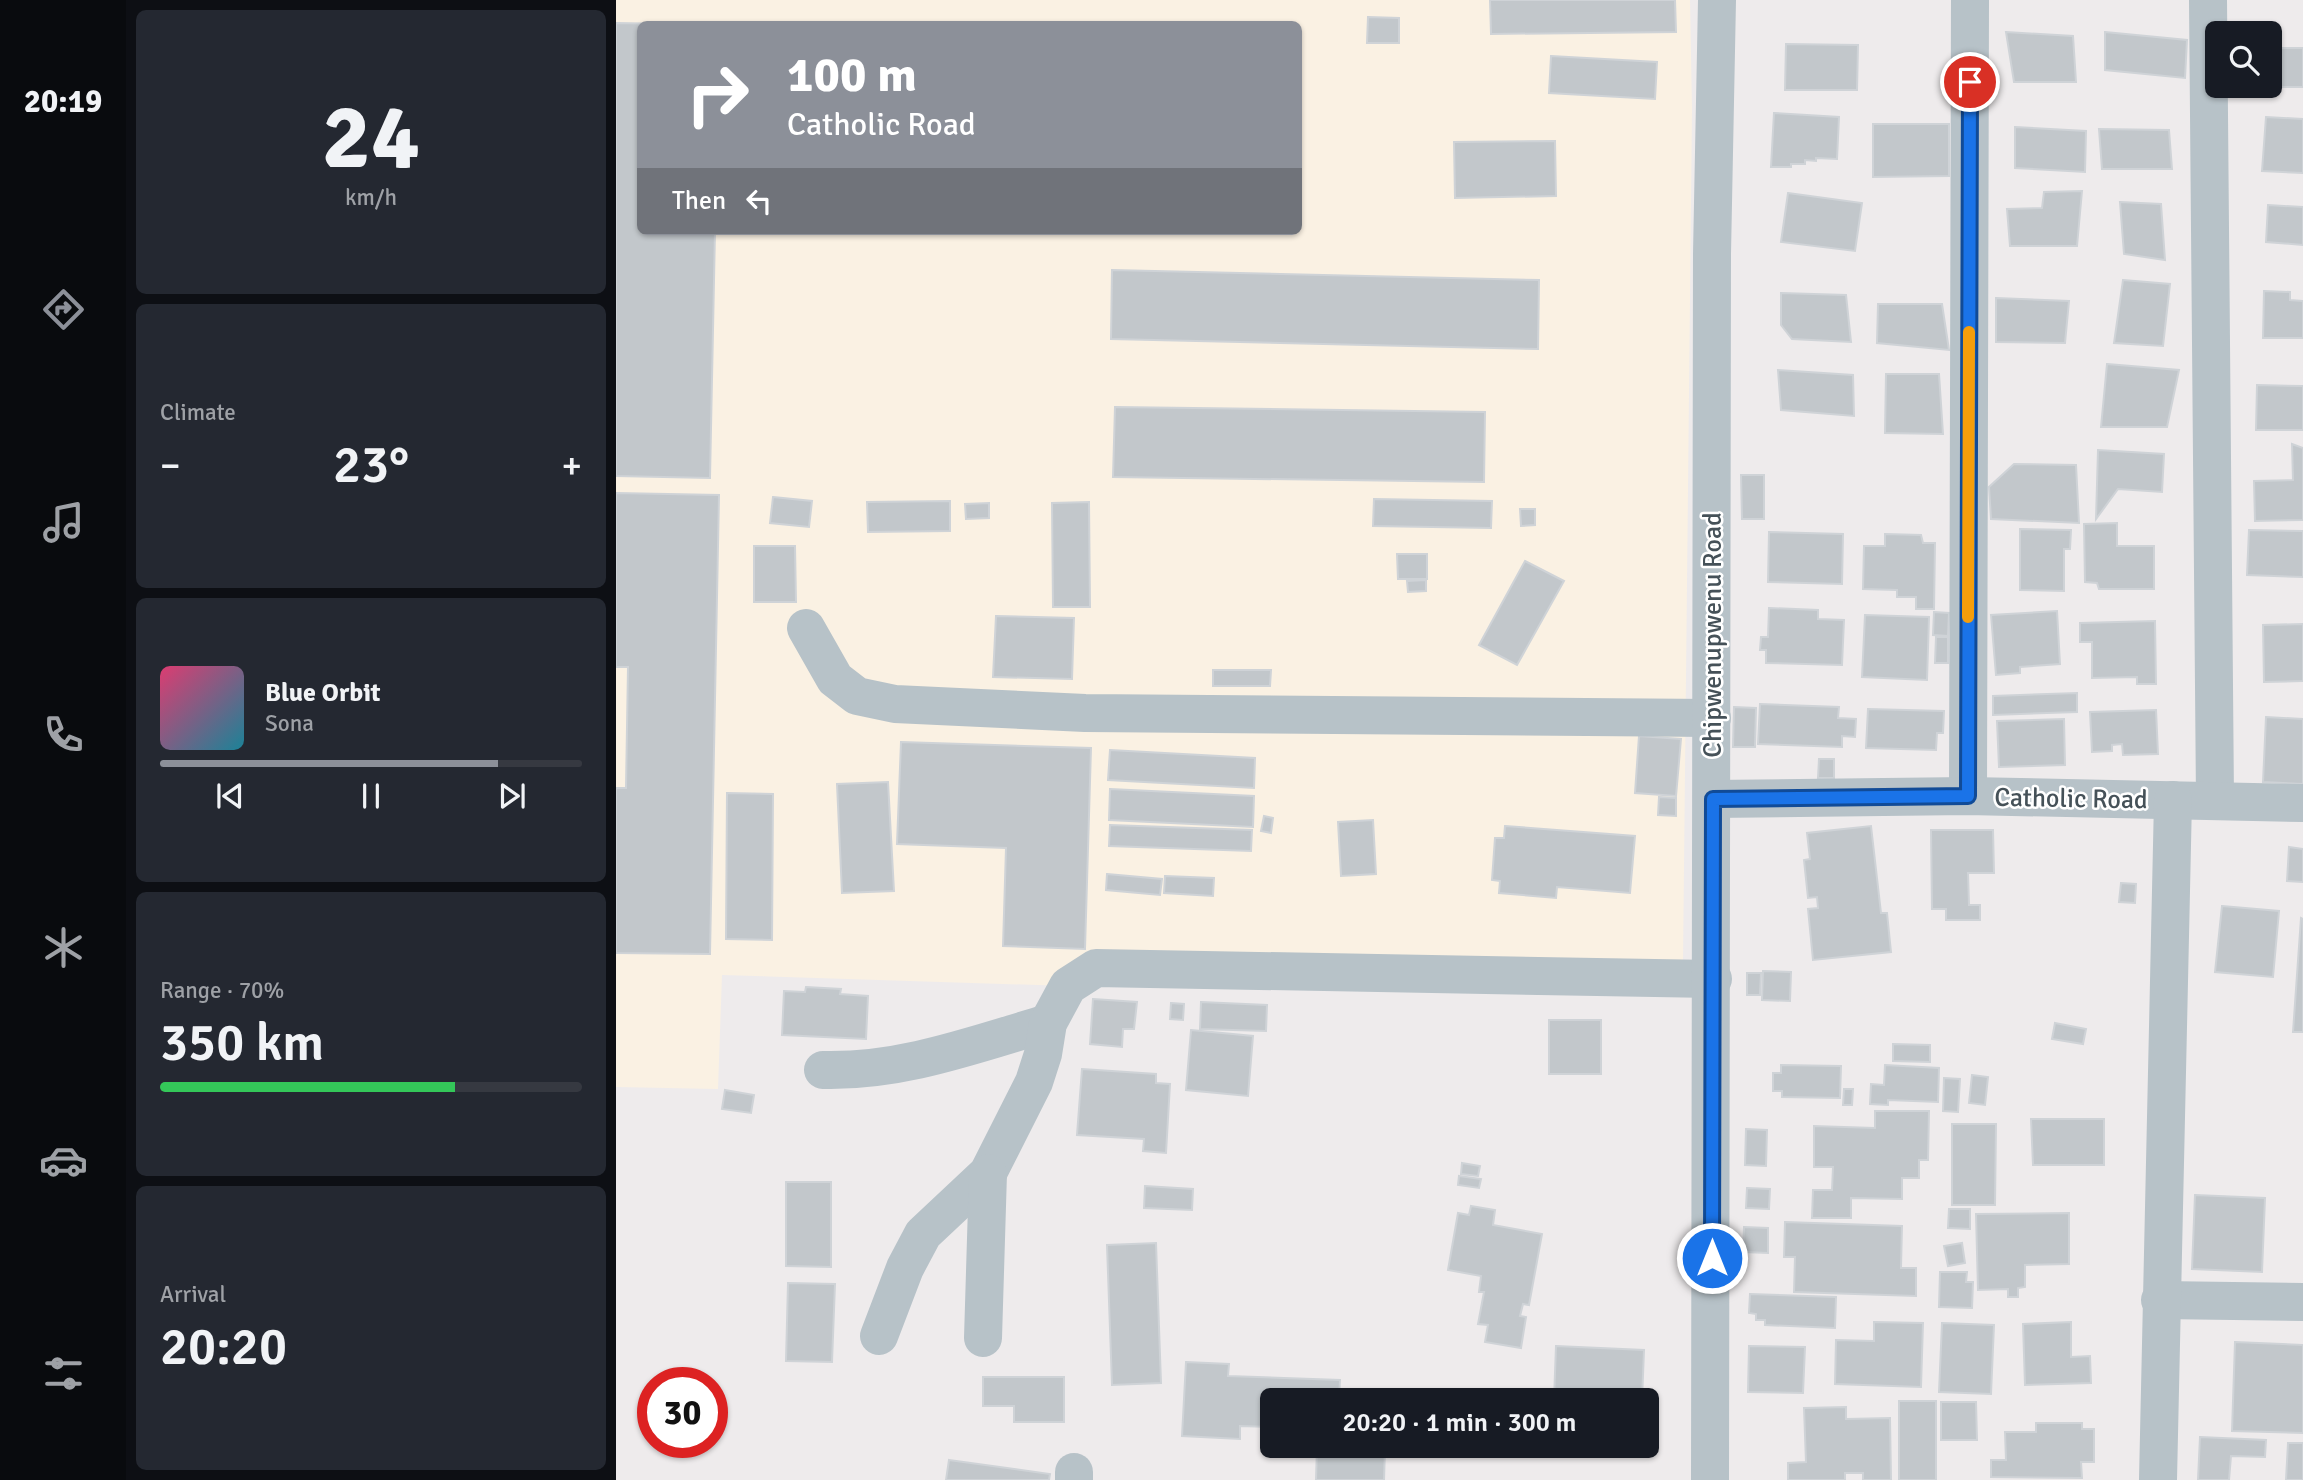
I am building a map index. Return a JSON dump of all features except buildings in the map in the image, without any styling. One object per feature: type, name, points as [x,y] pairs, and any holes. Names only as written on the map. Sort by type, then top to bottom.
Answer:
[{"type":"street","name":"Chipwenupwenu Road","points":[[1710,1480],[1713,979],[1712,254],[1717,0]]},
{"type":"street","points":[[1968,796],[1970,0]]},
{"type":"street","points":[[2208,0],[2215,800]]},
{"type":"street","points":[[806,628],[835,679],[857,696],[895,704],[1085,713],[1712,718]]},
{"type":"street","name":"Catholic Road","points":[[1713,799],[1968,796],[2303,803]]},
{"type":"street","points":[[2158,1480],[2173,800]]},
{"type":"street","points":[[879,1336],[905,1268],[923,1234],[988,1173],[1034,1082],[1043,1054],[1048,1023],[1068,986],[1096,968],[1713,979]]},
{"type":"street","points":[[823,1070],[862,1071],[899,1066],[1048,1023]]},
{"type":"street","points":[[983,1338],[988,1173]]},
{"type":"street","points":[[2160,1300],[2303,1302]]},
{"type":"shaded area","points":[[616,0],[1690,0],[1692,109],[1683,962],[1068,986],[722,975],[718,1089],[616,1087]]},
{"type":"slow traffic","points":[[1968,617],[1969,332]]},
{"type":"route","points":[[1712,1258],[1713,799],[1968,796],[1970,82]]}]
